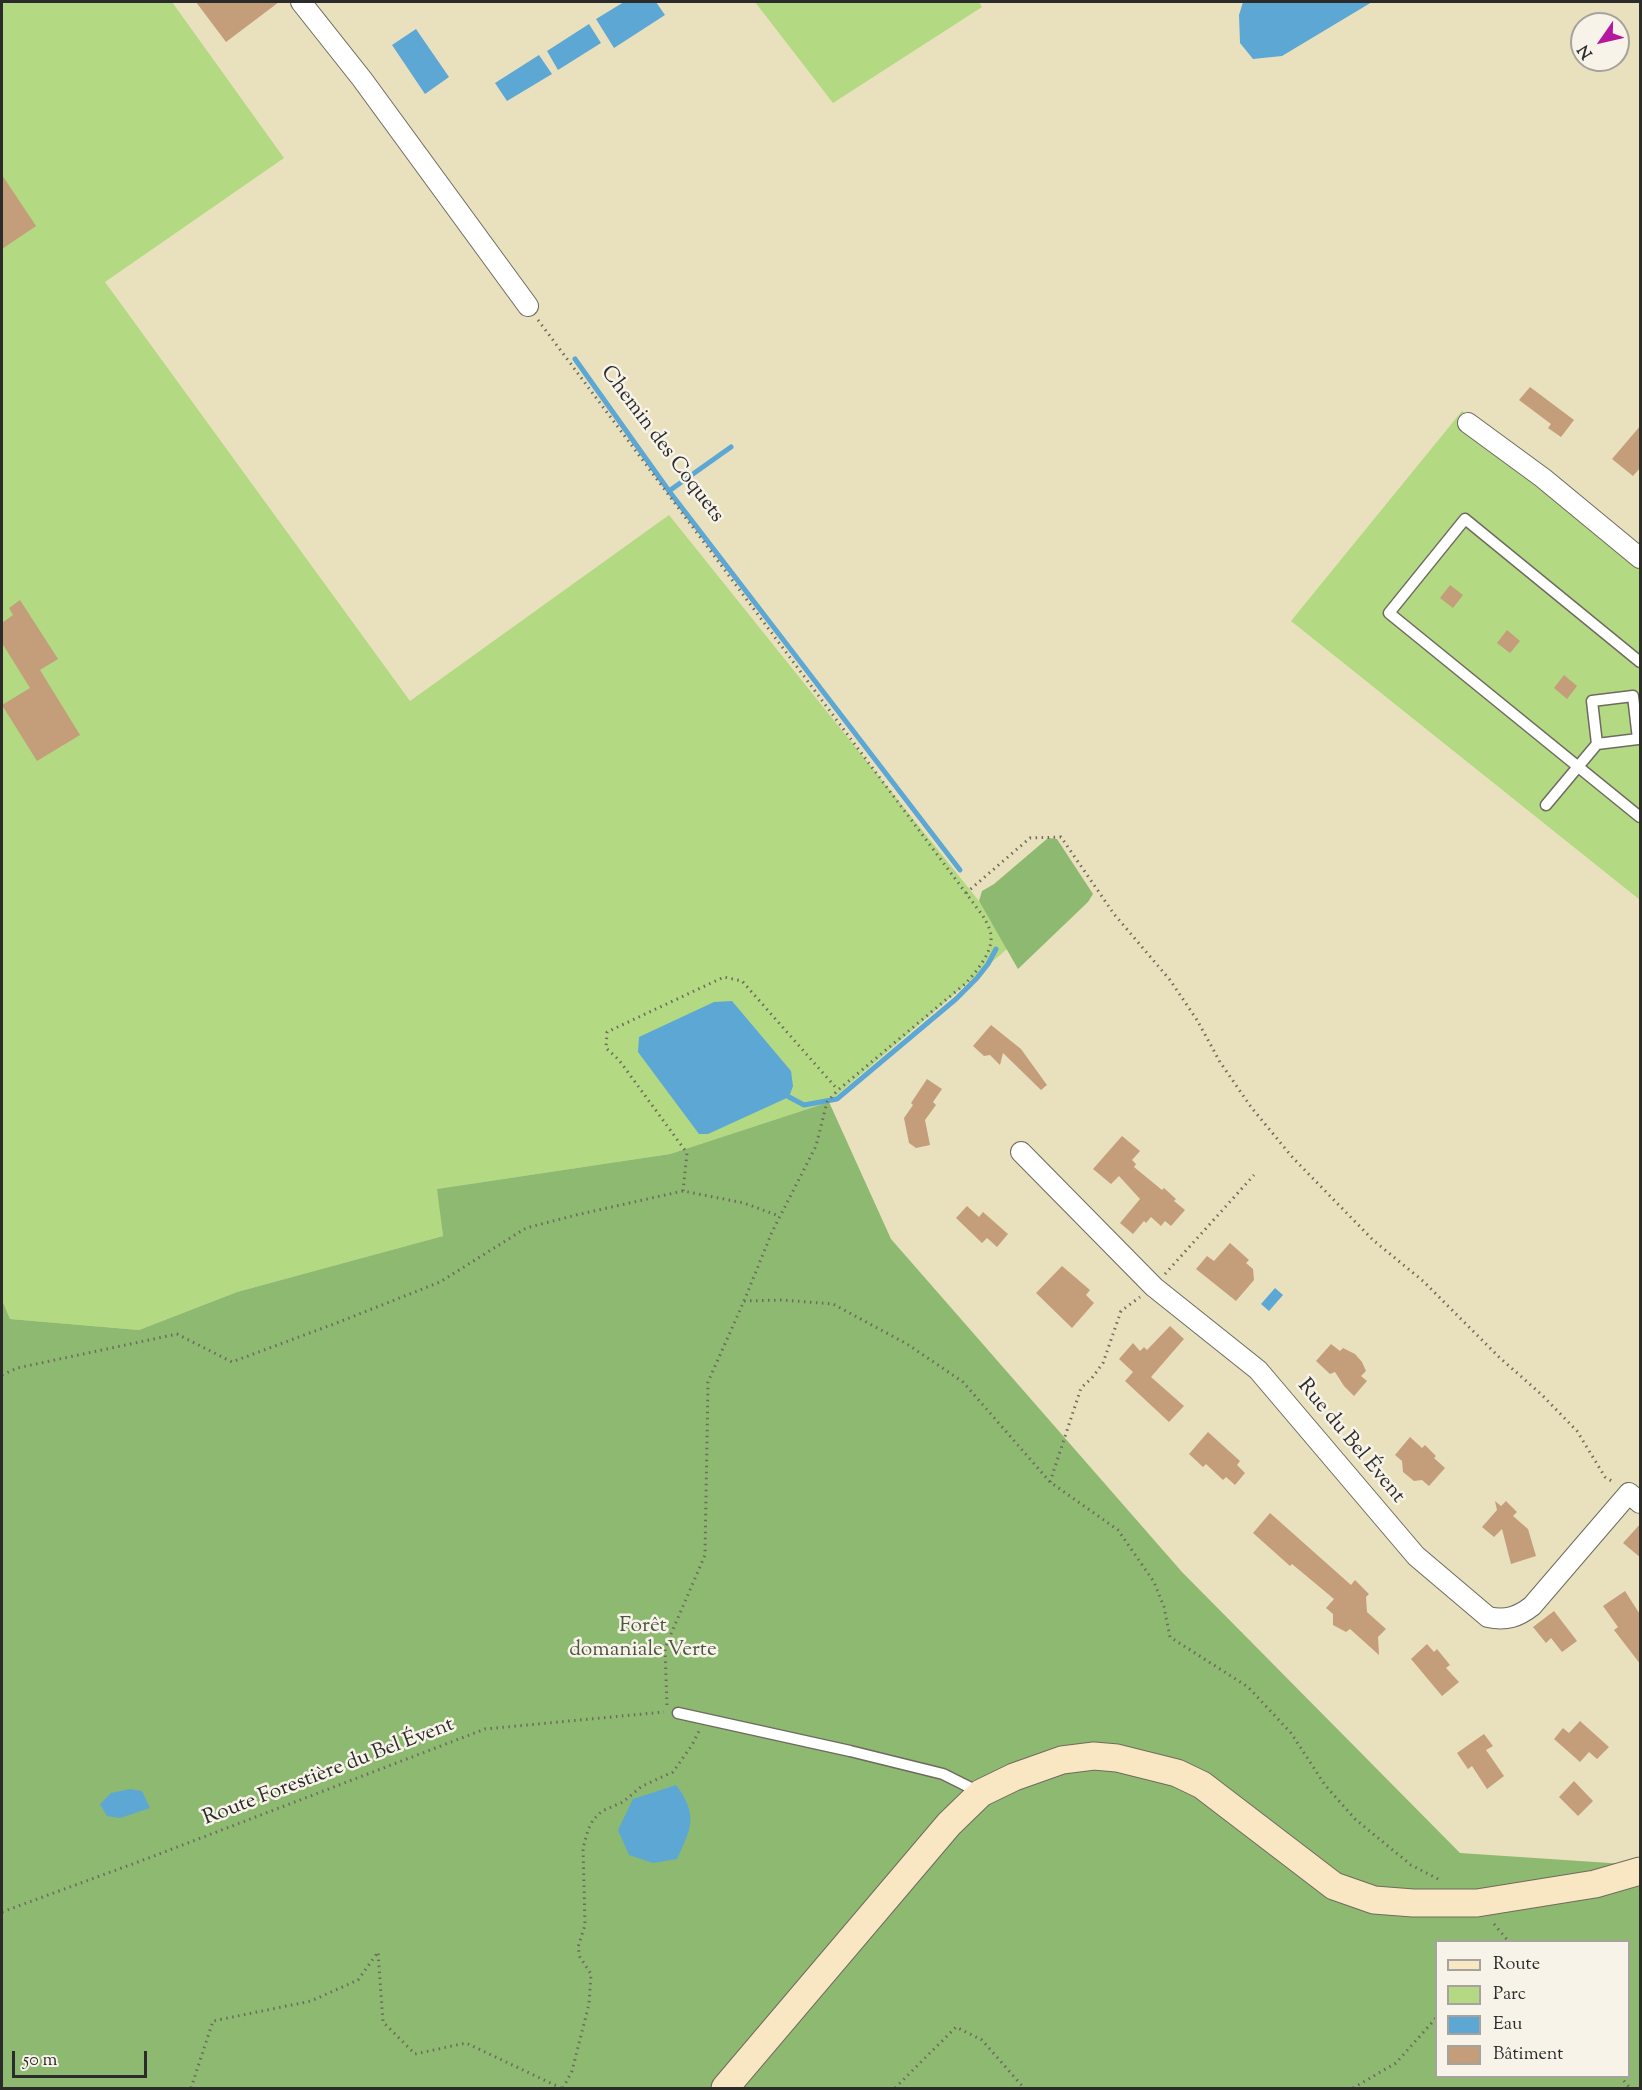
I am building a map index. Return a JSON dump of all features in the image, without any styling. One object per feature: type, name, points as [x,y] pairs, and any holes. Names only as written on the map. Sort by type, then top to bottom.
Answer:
[{"type":"main road","points":[[725,2088],[949,1824],[981,1793],[1014,1777],[1062,1760],[1094,1756],[1117,1758],[1177,1773],[1202,1785],[1334,1886],[1374,1900],[1413,1903],[1477,1903],[1595,1884],[1641,1871]]},
{"type":"street","points":[[302,2],[528,306]]},
{"type":"street","points":[[1468,423],[1543,478],[1641,558]]},
{"type":"street","name":"Rue du Bel Évent","points":[[1021,1152],[1154,1287],[1258,1370],[1416,1556],[1488,1617],[1509,1618],[1521,1614],[1532,1606],[1635,1498]]},
{"type":"lane","points":[[1641,662],[1465,519],[1389,613],[1641,817]]},
{"type":"lane","points":[[1546,805],[1597,744],[1638,739],[1637,692],[1592,701],[1597,744]]},
{"type":"lane","points":[[673,1712],[943,1774],[981,1793]]},
{"type":"path","name":"Chemin des Coquets","points":[[528,306],[966,893],[989,928],[992,940],[972,976],[838,1090]]},
{"type":"path","points":[[966,893],[1030,838],[1061,837],[1114,914],[1170,980],[1197,1020],[1220,1062],[1251,1107],[1293,1158],[1373,1240],[1423,1281],[1499,1357],[1542,1395],[1577,1431],[1605,1477],[1635,1498]]},
{"type":"path","points":[[673,1712],[665,1648],[705,1556],[708,1382],[779,1216],[816,1146],[827,1102],[838,1090],[742,981],[724,977],[607,1032],[606,1048],[619,1060],[687,1153],[683,1191]]},
{"type":"path","points":[[1050,1482],[1081,1388],[1103,1364],[1121,1311],[1154,1287],[1254,1175]]},
{"type":"path","points":[[2,1375],[17,1368],[177,1334],[232,1362],[440,1282],[526,1228],[683,1191],[744,1203],[779,1216]]},
{"type":"path","points":[[744,1300],[833,1304],[907,1344],[963,1382],[1050,1482],[1118,1530],[1154,1582],[1164,1607],[1170,1637],[1248,1687],[1291,1733],[1325,1785],[1355,1819],[1411,1865],[1441,1881]]},
{"type":"path","name":"Route Forestière du Bel Évent","points":[[2,1911],[146,1859],[485,1729],[673,1712]]},
{"type":"path","points":[[191,2088],[213,2021],[311,2001],[358,1980],[378,1952],[382,2022],[415,2054],[466,2043],[562,2088],[572,2071],[589,2004],[591,1974],[580,1957],[578,1947],[585,1925],[583,1848],[588,1830],[593,1820],[602,1811],[623,1802],[642,1786],[673,1772],[692,1745],[705,1719]]},
{"type":"path","points":[[1353,2088],[1396,2063],[1435,2020]]},
{"type":"path","points":[[895,2088],[956,2027],[982,2040],[1024,2088]]},
{"type":"green space","points":[[2,2],[172,2],[284,158],[105,282],[410,701],[669,515],[979,901],[1007,949],[829,1102],[670,1154],[438,1189],[443,1236],[237,1292],[139,1330],[10,1319],[2,1300]]},
{"type":"green space","points":[[755,2],[979,2],[982,7],[833,103]]},
{"type":"green space","points":[[1462,411],[1640,557],[1640,900],[1291,621]]},
{"type":"green space","points":[[1048,838],[1057,839],[1093,894],[1088,902],[1018,969],[979,901],[982,891],[994,884]]},
{"type":"green space","name":"Forêt domaniale Verte","points":[[829,1102],[891,1239],[1182,1572],[1460,1853],[1640,1865],[1640,2088],[2,2088],[2,1300],[10,1319],[139,1330],[237,1292],[443,1236],[437,1189],[670,1154]]},
{"type":"water","points":[[624,2],[656,2],[665,15],[614,48],[596,19]]},
{"type":"water","points":[[1243,2],[1372,2],[1282,56],[1253,59],[1240,43],[1239,15]]},
{"type":"water","points":[[589,24],[601,43],[558,70],[547,51]]},
{"type":"water","points":[[416,29],[449,77],[425,94],[392,45]]},
{"type":"water","points":[[539,55],[552,74],[507,101],[495,83]]},
{"type":"water","points":[[732,1001],[791,1071],[793,1086],[789,1097],[708,1134],[699,1134],[638,1052],[639,1037],[714,1002]]},
{"type":"water","points":[[1275,1288],[1283,1295],[1269,1311],[1261,1304]]},
{"type":"water","points":[[676,1785],[688,1805],[690,1814],[689,1830],[677,1859],[653,1863],[629,1855],[618,1830],[633,1799]]},
{"type":"water","points":[[130,1789],[142,1791],[150,1808],[120,1818],[107,1816],[100,1804],[111,1793]]},
{"type":"building","points":[[196,2],[279,2],[226,42]]},
{"type":"building","points":[[2,175],[36,226],[2,249]]},
{"type":"building","points":[[1530,387],[1574,420],[1561,437],[1548,428],[1551,424],[1519,400]]},
{"type":"building","points":[[1641,425],[1641,467],[1633,476],[1612,459]]},
{"type":"building","points":[[1450,585],[1463,595],[1453,608],[1440,598]]},
{"type":"building","points":[[20,600],[58,659],[40,670],[80,735],[37,761],[2,705],[30,688],[2,643],[2,623],[13,615],[9,608]]},
{"type":"building","points":[[1507,630],[1520,641],[1510,653],[1497,643]]},
{"type":"building","points":[[1564,675],[1577,686],[1567,699],[1554,688]]},
{"type":"building","points":[[991,1025],[1021,1049],[1047,1085],[1041,1090],[1003,1053],[1000,1065],[990,1055],[984,1056],[973,1046]]},
{"type":"building","points":[[927,1079],[942,1089],[933,1102],[936,1105],[925,1120],[930,1145],[916,1148],[909,1143],[904,1118]]},
{"type":"building","points":[[1122,1136],[1140,1151],[1132,1160],[1136,1164],[1134,1167],[1162,1190],[1164,1188],[1185,1210],[1171,1226],[1165,1221],[1161,1226],[1151,1217],[1146,1223],[1144,1221],[1133,1234],[1120,1223],[1140,1199],[1119,1176],[1111,1184],[1093,1169]]},
{"type":"building","points":[[967,1206],[979,1217],[983,1212],[1008,1234],[997,1247],[987,1238],[982,1243],[956,1218]]},
{"type":"building","points":[[1230,1243],[1249,1260],[1246,1263],[1253,1269],[1254,1280],[1236,1301],[1196,1269],[1207,1256],[1214,1261]]},
{"type":"building","points":[[1062,1266],[1090,1290],[1086,1295],[1094,1303],[1072,1328],[1036,1293]]},
{"type":"building","points":[[1170,1326],[1184,1339],[1151,1377],[1184,1406],[1169,1422],[1125,1381],[1133,1372],[1119,1359],[1133,1343],[1140,1351],[1144,1347],[1147,1350]]},
{"type":"building","points":[[1331,1344],[1340,1351],[1343,1348],[1355,1354],[1366,1371],[1361,1376],[1367,1381],[1354,1396],[1335,1372],[1330,1374],[1316,1361]]},
{"type":"building","points":[[1208,1432],[1240,1461],[1237,1465],[1245,1473],[1235,1485],[1226,1477],[1223,1480],[1206,1464],[1203,1467],[1189,1454]]},
{"type":"building","points":[[1410,1437],[1422,1448],[1425,1445],[1445,1468],[1429,1486],[1422,1480],[1414,1481],[1403,1472],[1402,1461],[1395,1455]]},
{"type":"building","points":[[1495,1501],[1501,1506],[1506,1501],[1517,1512],[1513,1516],[1528,1529],[1536,1556],[1511,1564],[1502,1529],[1494,1537],[1482,1527],[1497,1510]]},
{"type":"building","points":[[1270,1513],[1351,1585],[1355,1580],[1369,1594],[1366,1597],[1367,1612],[1386,1629],[1378,1637],[1379,1655],[1350,1629],[1346,1632],[1333,1625],[1333,1614],[1326,1608],[1334,1599],[1292,1564],[1290,1566],[1253,1533]]},
{"type":"building","points":[[1641,1523],[1641,1558],[1623,1543]]},
{"type":"building","points":[[1625,1591],[1641,1616],[1641,1665],[1614,1630],[1618,1627],[1603,1606]]},
{"type":"building","points":[[1554,1611],[1577,1641],[1562,1652],[1551,1638],[1546,1643],[1533,1627]]},
{"type":"building","points":[[1427,1644],[1434,1652],[1437,1649],[1450,1665],[1446,1668],[1459,1682],[1442,1696],[1411,1659]]},
{"type":"building","points":[[1580,1721],[1609,1747],[1597,1759],[1589,1752],[1580,1762],[1554,1739],[1563,1728],[1569,1733]]},
{"type":"building","points":[[1484,1734],[1493,1746],[1486,1750],[1504,1776],[1487,1789],[1472,1766],[1468,1769],[1457,1753]]},
{"type":"building","points":[[1574,1781],[1593,1801],[1578,1816],[1559,1797]]},
{"type":"waterway","points":[[575,359],[669,491],[960,870]]},
{"type":"waterway","points":[[669,491],[731,447]]},
{"type":"waterway","points":[[789,1097],[804,1105],[837,1099],[956,999],[977,978],[996,949]]}]
